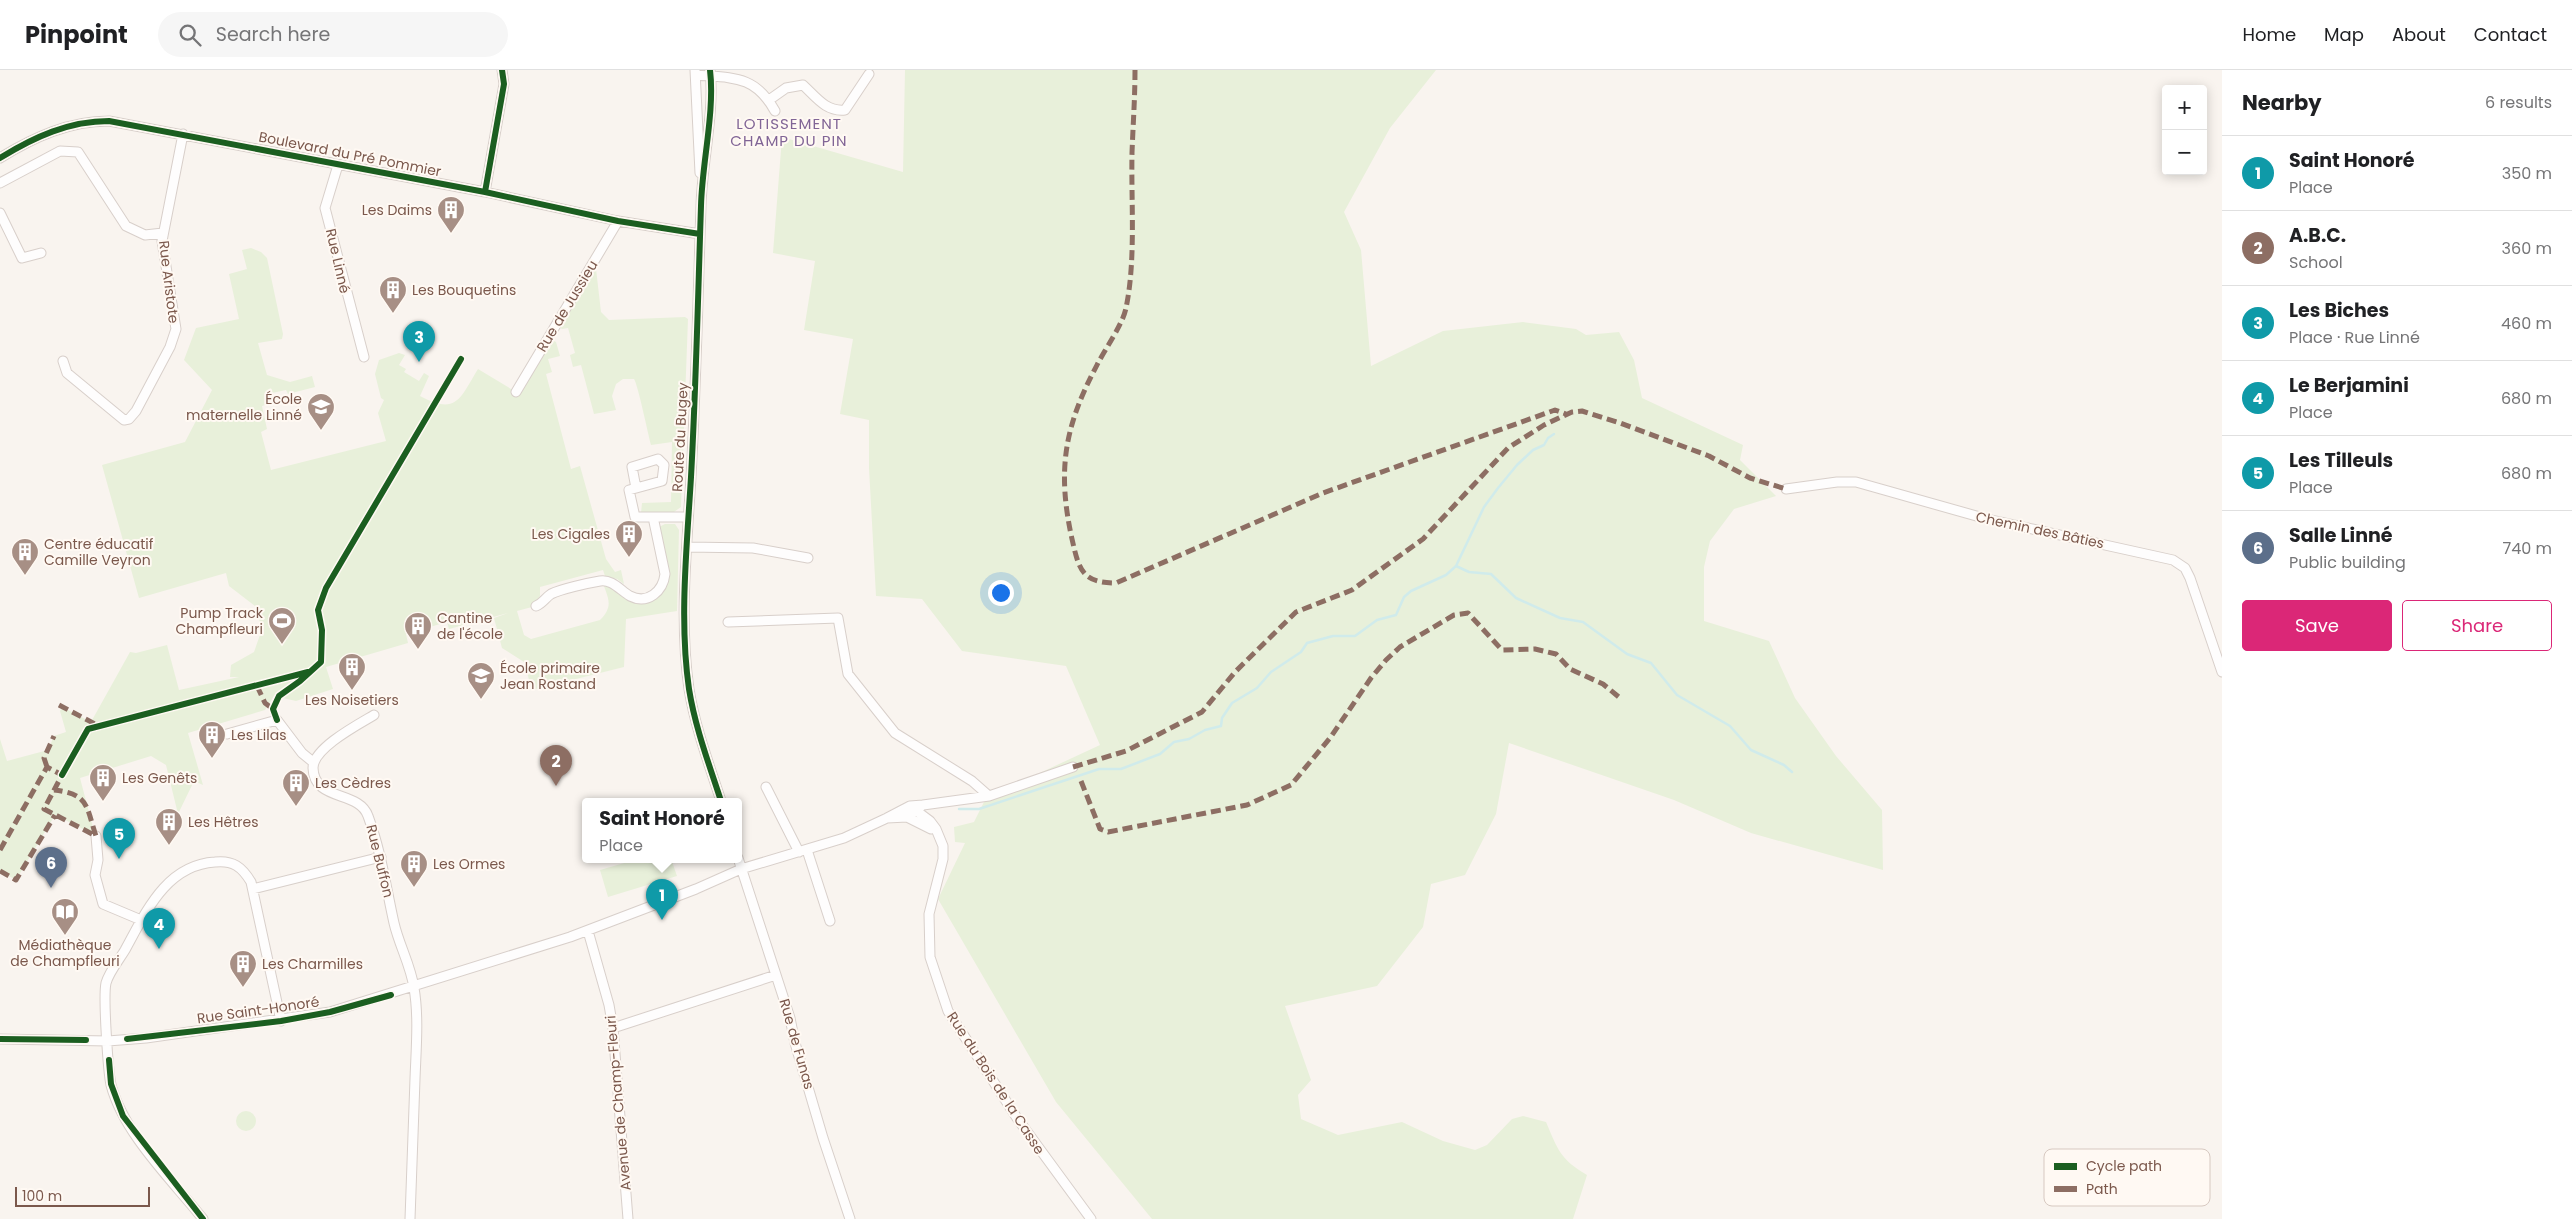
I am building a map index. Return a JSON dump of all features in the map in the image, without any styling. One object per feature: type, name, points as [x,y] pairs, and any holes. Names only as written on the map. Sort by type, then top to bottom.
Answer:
[{"type":"street","points":[[484,192],[504,84],[502,70]]},
{"type":"street","points":[[695,73],[710,73],[744,79],[761,89],[775,111]]},
{"type":"street","name":"Route du Bugey","points":[[695,73],[698,152],[702,185]]},
{"type":"street","name":"Route du Bugey","points":[[710,73],[707,151],[702,185],[698,344],[688,517],[686,634],[689,686],[694,715],[720,798]]},
{"type":"street","points":[[769,100],[786,88],[803,84],[825,106],[836,111],[845,110],[870,74]]},
{"type":"street","name":"Boulevard du Pré Pommier","points":[[0,158],[42,134],[90,121],[109,121],[484,192],[618,221],[700,234]]},
{"type":"street","name":"Rue Aristote","points":[[63,361],[67,374],[124,420],[128,419],[136,411],[170,347],[176,329],[162,241],[183,134]]},
{"type":"street","points":[[0,183],[60,151],[78,152],[126,226],[145,235],[163,233]]},
{"type":"street","name":"Rue Linné","points":[[338,165],[325,208],[348,304],[364,357]]},
{"type":"street","points":[[0,213],[22,258],[42,253]]},
{"type":"street","name":"Rue de Jussieu","points":[[516,392],[618,221]]},
{"type":"street","name":"Chemin des Bâties","points":[[1786,489],[1837,482],[1856,482],[1987,519],[2173,560],[2185,568],[2190,578],[2222,672]]},
{"type":"street","points":[[636,488],[629,490],[635,517],[688,517]]},
{"type":"street","points":[[536,606],[543,603],[551,595],[602,580],[614,584],[635,598],[652,597],[664,583],[665,574],[653,517]]},
{"type":"street","points":[[687,547],[753,548],[808,558]]},
{"type":"street","points":[[728,622],[838,618],[848,674],[895,733],[972,780],[989,796]]},
{"type":"street","points":[[313,762],[322,751],[343,734],[374,715]]},
{"type":"street","name":"Rue Buffon","points":[[227,734],[277,720],[302,753],[313,762],[314,775],[319,785],[326,791],[363,807],[368,814],[381,857],[394,924],[414,987],[416,1043],[410,1219]]},
{"type":"street","points":[[739,863],[741,869],[844,838],[887,818],[917,807],[989,796],[1073,767]]},
{"type":"street","points":[[766,787],[803,851],[830,921]]},
{"type":"street","points":[[907,816],[917,807]]},
{"type":"street","points":[[917,807],[936,829],[943,846]]},
{"type":"street","points":[[887,818],[907,816],[929,827],[943,846]]},
{"type":"street","points":[[96,836],[98,860],[95,875],[103,904],[141,920]]},
{"type":"street","name":"Rue du Bois de la Casse","points":[[943,846],[943,859],[929,914],[930,957],[948,1011],[1017,1118],[1091,1219]]},
{"type":"street","points":[[253,889],[381,857]]},
{"type":"street","points":[[203,1219],[123,1116],[111,1084],[108,1041],[106,983],[154,899],[167,883],[186,869],[204,862],[234,863],[243,870],[253,889],[281,1021]]},
{"type":"street","name":"Rue Saint-Honoré","points":[[0,1039],[108,1041],[146,1038],[281,1021],[330,1012],[588,931],[696,889],[741,869]]},
{"type":"street","name":"Rue de Funas","points":[[741,869],[776,975],[834,1175],[850,1219]]},
{"type":"street","name":"Avenue de Champ-Fleuri","points":[[588,931],[609,1005],[613,1028],[628,1219]]},
{"type":"street","points":[[613,1028],[776,975]]},
{"type":"green space","points":[[905,70],[1436,70],[1390,128],[1344,212],[1361,250],[1371,366],[1443,331],[1523,322],[1576,329],[1586,335],[1619,332],[1634,360],[1642,398],[1743,445],[1740,460],[1776,496],[1734,509],[1710,541],[1704,567],[1704,621],[1769,641],[1795,698],[1836,756],[1882,810],[1883,870],[1751,833],[1674,800],[1509,743],[1496,814],[1465,875],[1431,884],[1423,927],[1377,986],[1285,1006],[1311,1080],[1298,1095],[1301,1119],[1338,1135],[1402,1122],[1443,1141],[1475,1150],[1487,1145],[1512,1119],[1523,1116],[1546,1122],[1565,1159],[1587,1175],[1573,1219],[1152,1219],[1056,1102],[938,899],[965,843],[955,842],[954,827],[974,822],[986,798],[1100,745],[1066,666],[962,651],[922,599],[876,596],[869,468],[869,420],[840,414],[853,339],[804,330],[815,261],[773,253],[782,137],[903,172]]},
{"type":"green space","points":[[251,248],[261,252],[267,258],[283,334],[282,339],[258,343],[267,375],[290,382],[312,376],[315,387],[288,394],[286,390],[272,393],[274,402],[262,406],[267,429],[261,432],[271,470],[386,441],[378,413],[384,400],[381,398],[375,374],[379,360],[399,353],[405,355],[399,365],[406,369],[404,372],[419,381],[424,373],[429,376],[420,396],[432,402],[450,404],[461,396],[478,369],[516,392],[548,338],[556,342],[560,356],[548,359],[552,372],[546,374],[571,469],[580,466],[606,559],[615,572],[621,570],[624,584],[617,579],[605,576],[603,570],[540,587],[540,596],[532,607],[517,611],[524,635],[531,639],[600,620],[605,615],[609,605],[602,580],[635,598],[661,588],[659,527],[665,524],[675,524],[679,530],[677,611],[626,619],[624,667],[532,690],[524,662],[502,648],[494,618],[508,613],[449,629],[447,622],[406,634],[408,643],[326,667],[333,689],[296,701],[274,696],[265,710],[188,733],[203,785],[194,781],[178,814],[166,765],[151,756],[80,778],[95,835],[55,815],[16,880],[0,871],[0,739],[7,761],[48,750],[54,736],[66,732],[60,711],[62,707],[91,722],[130,652],[136,653],[167,645],[179,690],[239,677],[230,677],[231,665],[254,652],[262,629],[255,606],[229,586],[226,573],[139,598],[102,465],[185,442],[212,390],[184,360],[196,328],[239,319],[229,274],[247,269],[242,250]]},
{"type":"green space","points":[[595,260],[601,312],[609,320],[685,317],[688,319],[681,507],[671,514],[641,513],[642,503],[671,502],[672,442],[651,445],[634,379],[623,379],[616,384],[612,396],[616,410],[594,414],[581,365],[573,367],[570,355],[575,353],[568,328],[562,329],[556,325]]},
{"type":"green space","points":[[624,863],[672,863],[677,876],[608,897],[600,870]]},
{"type":"green space","points":[[246,1111],[253,1114],[256,1121],[253,1128],[246,1131],[239,1128],[236,1121],[239,1114]]},
{"type":"waterway","points":[[959,809],[979,809],[1099,769],[1121,769],[1160,754],[1174,742],[1189,739],[1205,730],[1221,726],[1222,718],[1232,703],[1257,688],[1271,672],[1301,652],[1307,643],[1333,636],[1355,636],[1377,620],[1396,615],[1404,597],[1411,591],[1446,575],[1456,566],[1484,507],[1498,488],[1517,465],[1533,450],[1544,445],[1548,438],[1554,434]]},
{"type":"waterway","points":[[1456,566],[1469,572],[1491,574],[1516,598],[1560,618],[1583,622],[1627,654],[1651,663],[1677,695],[1730,726],[1751,750],[1784,765],[1792,772]]},
{"type":"marked path","points":[[1135,70],[1132,153],[1132,251],[1126,308],[1086,387],[1077,409],[1066,450],[1065,492],[1067,515],[1077,559],[1080,567],[1089,577],[1116,583],[1323,493],[1555,410],[1566,414]]},
{"type":"marked path","points":[[1073,767],[1126,751],[1202,712],[1235,672],[1296,612],[1352,590],[1423,539],[1508,448],[1544,425],[1572,412],[1582,411],[1620,423],[1709,456],[1750,478],[1786,489]]},
{"type":"marked path","points":[[1081,781],[1100,829],[1108,832],[1247,805],[1291,785],[1330,738],[1371,678],[1386,660],[1400,647],[1454,615],[1468,613],[1502,650],[1535,649],[1556,654],[1570,669],[1603,684],[1620,698]]},
{"type":"marked path","points":[[257,686],[265,703],[273,709]]},
{"type":"marked path","points":[[59,705],[99,726]]},
{"type":"marked path","points":[[47,767],[44,758],[54,736]]},
{"type":"marked path","points":[[0,850],[47,767],[62,775],[44,809],[96,836],[88,809],[80,798],[65,792],[54,790]]},
{"type":"marked path","points":[[0,871],[16,880],[55,815]]},
{"type":"cycle path","points":[[485,192],[504,84],[502,70]]},
{"type":"cycle path","points":[[710,70],[711,102],[701,206],[694,409],[684,610],[689,689],[695,717],[720,798]]},
{"type":"cycle path","points":[[0,158],[26,143],[66,127],[109,121],[485,192],[618,221],[700,234]]},
{"type":"cycle path","points":[[277,720],[273,709],[279,696],[300,681],[321,662],[322,630],[318,610],[326,588],[461,359]]},
{"type":"cycle path","points":[[62,775],[88,729],[308,672]]},
{"type":"cycle path","points":[[127,1039],[281,1021],[330,1012],[391,995]]},
{"type":"cycle path","points":[[0,1039],[86,1040]]},
{"type":"cycle path","points":[[109,1060],[111,1084],[123,1116],[203,1219]]},
{"type":"place","name":"Les Daims","points":[[451,234]]},
{"type":"place","name":"Les Bouquetins","points":[[393,314]]},
{"type":"place","name":"Les Biches","points":[[419,362]]},
{"type":"place","name":"École maternelle Linné","points":[[321,431]]},
{"type":"place","name":"Les Cigales","points":[[629,558]]},
{"type":"place","name":"Centre éducatif Camille Veyron","points":[[25,576]]},
{"type":"place","name":"Pump Track Champfleuri","points":[[282,645]]},
{"type":"place","name":"Cantine de l'école","points":[[418,650]]},
{"type":"place","name":"Les Noisetiers","points":[[352,691]]},
{"type":"place","name":"École primaire Jean Rostand","points":[[481,700]]},
{"type":"place","name":"Les Lilas","points":[[212,759]]},
{"type":"place","name":"A.B.C.","points":[[556,786]]},
{"type":"place","name":"Les Genêts","points":[[103,802]]},
{"type":"place","name":"Les Cèdres","points":[[296,807]]},
{"type":"place","name":"Les Hêtres","points":[[169,846]]},
{"type":"place","name":"Les Tilleuls","points":[[119,859]]},
{"type":"place","name":"Salle Linné","points":[[51,888]]},
{"type":"place","name":"Les Ormes","points":[[414,888]]},
{"type":"place","name":"Saint Honoré","points":[[662,920]]},
{"type":"place","name":"Médiathèque de Champfleuri","points":[[65,936]]},
{"type":"place","name":"Le Berjamini","points":[[159,949]]},
{"type":"place","name":"Les Charmilles","points":[[243,988]]},
{"type":"district","name":"LOTISSEMENT CHAMP DU PIN","points":[[789,132]]}]
